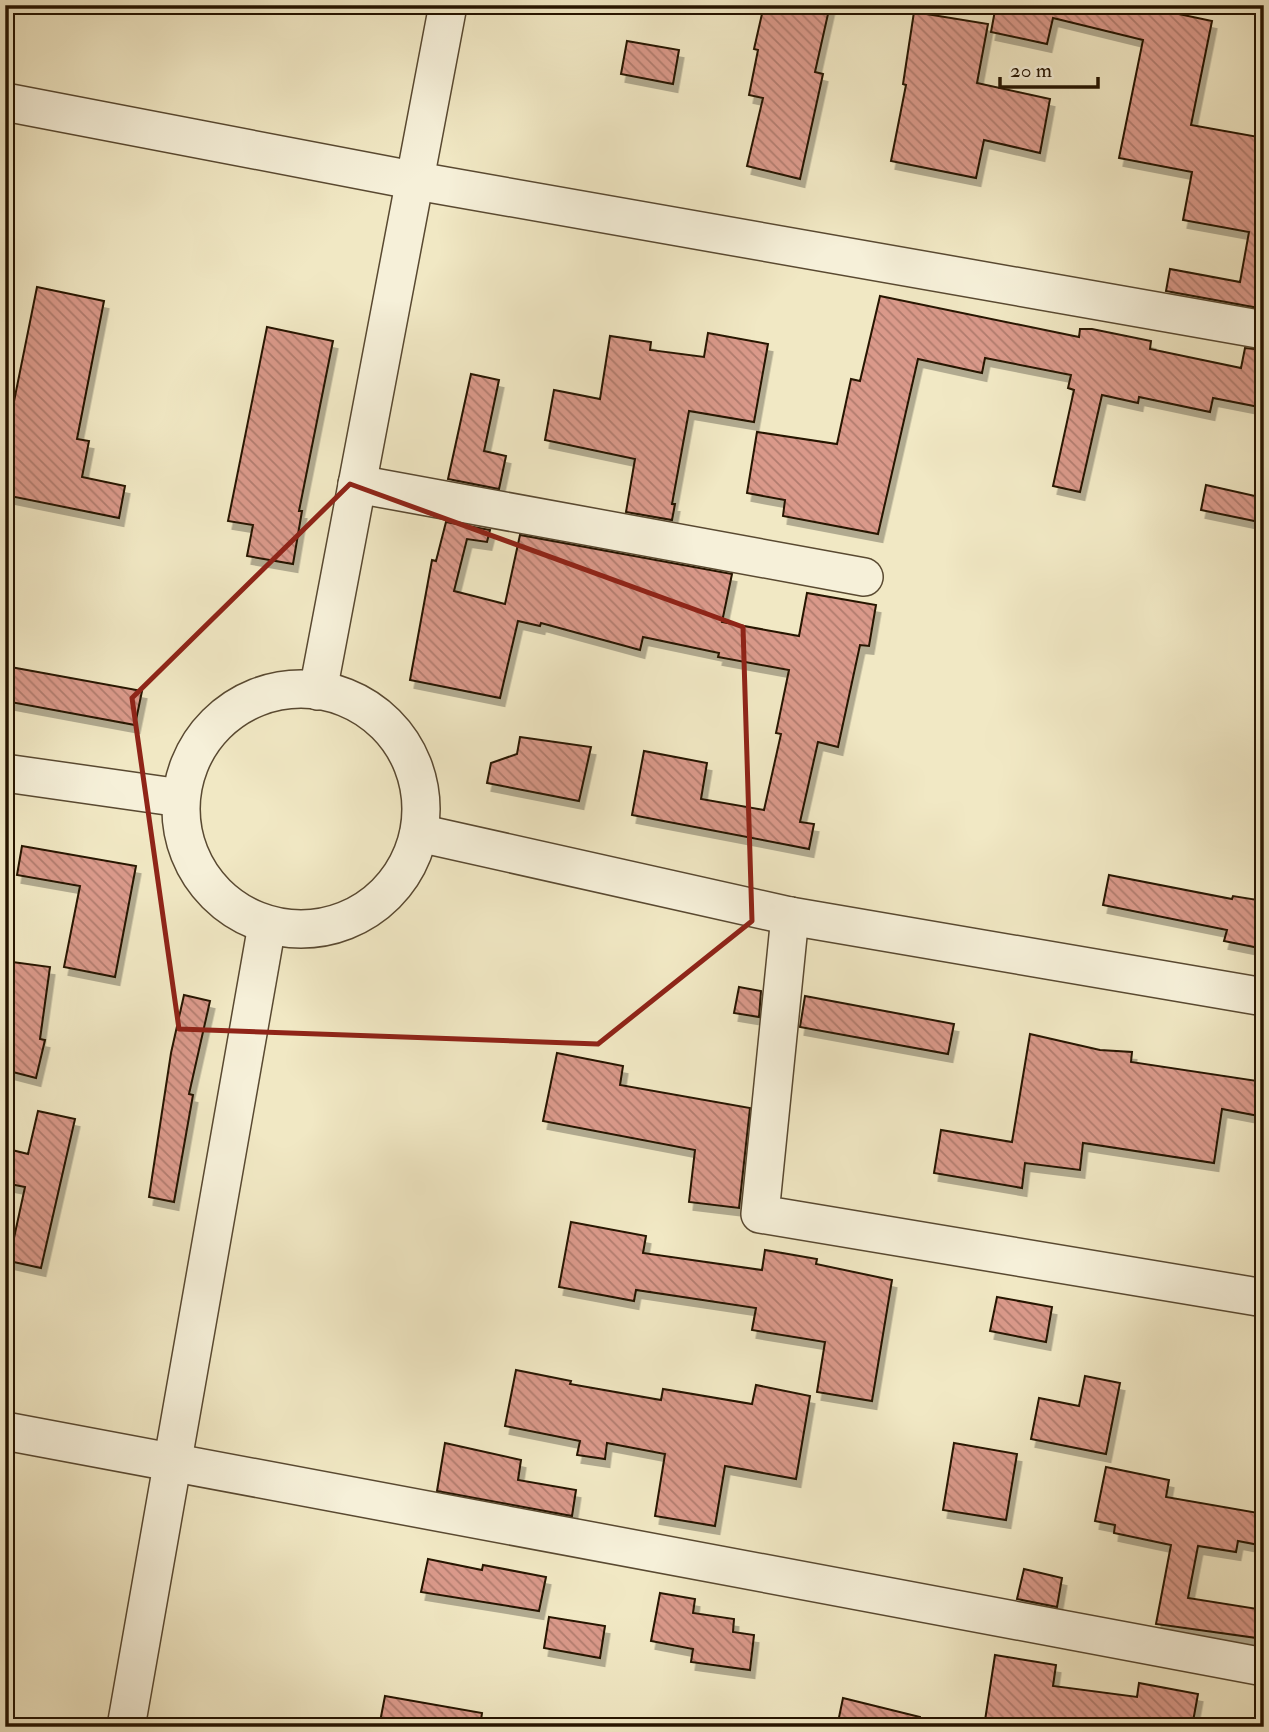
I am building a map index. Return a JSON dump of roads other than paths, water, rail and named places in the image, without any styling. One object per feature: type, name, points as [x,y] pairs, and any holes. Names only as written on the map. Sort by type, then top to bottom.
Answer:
[{"type":"street","points":[[318,691],[417,181],[448,5]]},
{"type":"street","points":[[5,103],[417,181],[1264,330]]},
{"type":"street","points":[[357,484],[864,577]]},
{"type":"street","points":[[285,690],[318,691],[353,701],[383,721],[394,734],[415,772],[420,795],[419,833],[401,876],[378,902],[362,913],[340,923],[309,929],[267,925],[231,907],[205,881],[184,840],[181,798],[195,752],[223,717],[261,696],[285,690]]},
{"type":"street","points":[[5,773],[181,798]]},
{"type":"street","points":[[419,833],[790,916],[1264,997]]},
{"type":"street","points":[[790,916],[760,1213],[1264,1298]]},
{"type":"street","points":[[126,1727],[267,925]]},
{"type":"street","points":[[5,1431],[1264,1667]]}]
